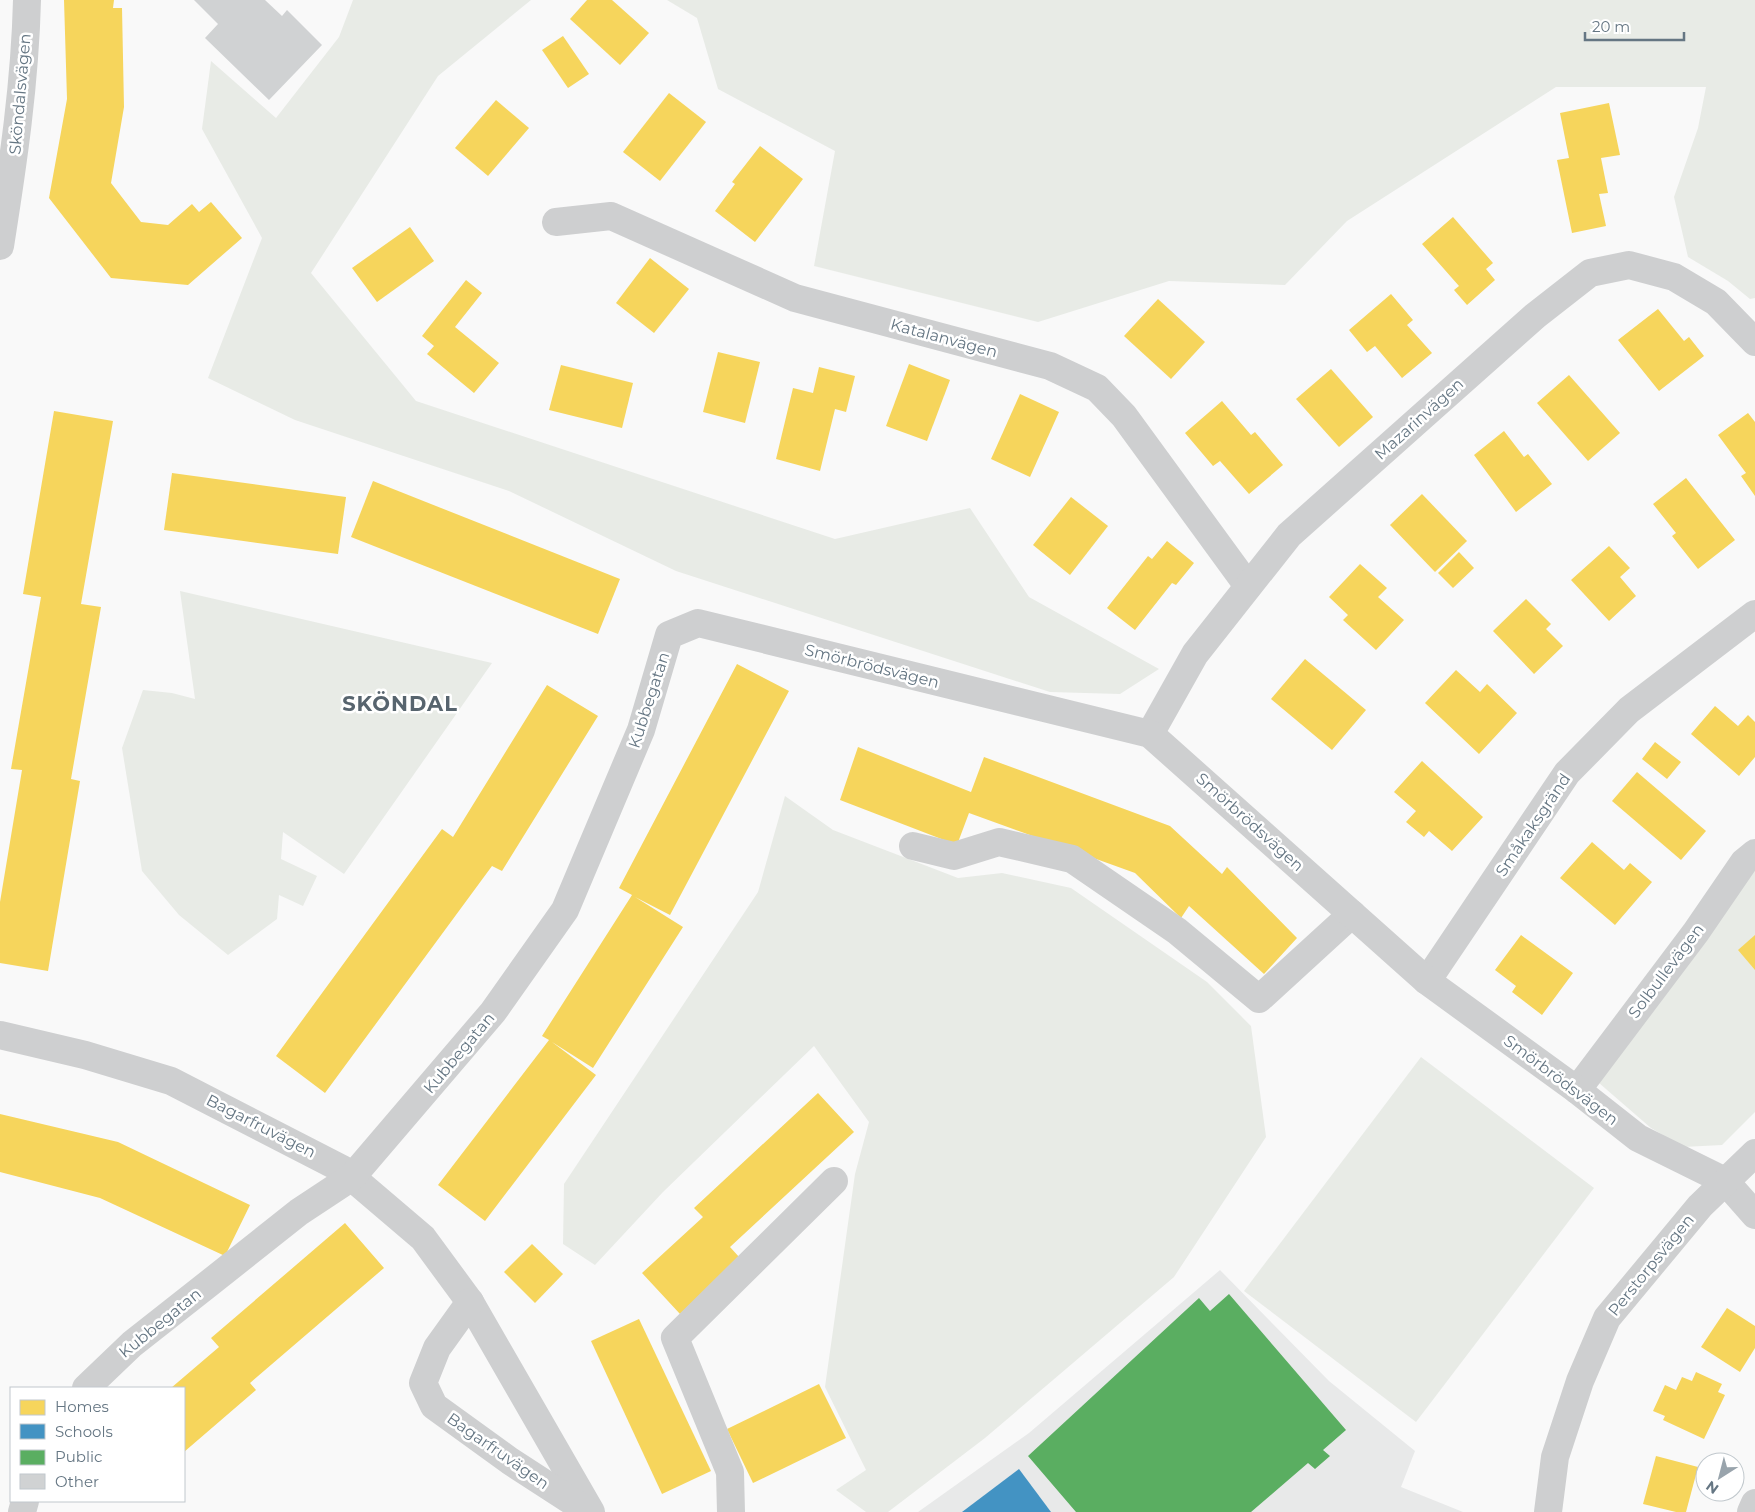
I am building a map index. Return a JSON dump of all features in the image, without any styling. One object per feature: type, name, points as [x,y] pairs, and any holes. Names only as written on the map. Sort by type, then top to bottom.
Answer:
[{"type":"street","name":"Sköndalsvägen","points":[[0,246],[17,141],[26,42],[27,0]]},
{"type":"street","name":"Katalanvägen","points":[[556,222],[611,216],[795,298],[1050,366],[1096,388],[1124,416],[1248,586]]},
{"type":"street","name":"Mazarinvägen","points":[[1150,734],[1195,654],[1289,535],[1535,316],[1590,273],[1629,265],[1674,277],[1716,302],[1754,340]]},
{"type":"street","name":"Småkaksgränd","points":[[1427,981],[1567,772],[1629,710],[1755,614]]},
{"type":"street","name":"Smörbrödsvägen","points":[[698,623],[1150,734],[1427,981],[1577,1090],[1638,1138],[1725,1181]]},
{"type":"street","name":"Kubbegatan","points":[[87,1387],[132,1344],[162,1320],[299,1212],[352,1178],[493,1012],[565,910],[641,730],[669,635],[698,623]]},
{"type":"street","points":[[913,846],[954,856],[999,842],[1072,859],[1176,931],[1259,999],[1352,914]]},
{"type":"street","name":"Solbullevägen","points":[[1577,1090],[1696,932],[1744,862],[1755,853]]},
{"type":"street","name":"Bagarfruvägen","points":[[0,1035],[85,1055],[171,1081],[342,1168],[423,1238],[470,1302],[590,1512]]},
{"type":"street","name":"Perstorpsvägen","points":[[1548,1512],[1554,1457],[1580,1381],[1607,1318],[1700,1206],[1755,1153]]},
{"type":"street","points":[[731,1512],[730,1472],[675,1338],[834,1181]]},
{"type":"street","points":[[1725,1181],[1755,1215]]},
{"type":"street","name":"Bagarfruvägen","points":[[470,1302],[437,1348],[423,1383],[434,1406],[510,1461],[590,1512]]},
{"type":"street","points":[[1751,1512],[1755,1503]]},
{"type":"shaded area","points":[[353,0],[531,0],[438,76],[311,273],[416,401],[835,539],[970,508],[1029,597],[1159,669],[1120,694],[1050,692],[676,571],[509,491],[295,420],[208,378],[262,238],[202,129],[211,61],[276,118],[339,37]]},
{"type":"shaded area","points":[[667,0],[1755,0],[1755,298],[1750,299],[1728,281],[1688,257],[1674,197],[1698,128],[1706,87],[1556,87],[1347,221],[1285,285],[1169,281],[1038,322],[814,266],[835,151],[718,89],[697,18]]},
{"type":"shaded area","points":[[180,591],[492,663],[344,874],[283,832],[281,859],[317,876],[303,906],[279,895],[277,919],[228,955],[179,915],[142,871],[122,748],[143,690],[172,693],[195,699]]},
{"type":"shaded area","points":[[785,796],[833,830],[958,878],[1002,873],[1071,888],[1207,982],[1251,1026],[1266,1137],[1174,1277],[985,1438],[888,1512],[866,1512],[836,1490],[866,1470],[825,1387],[855,1174],[869,1122],[814,1046],[663,1192],[595,1265],[563,1244],[564,1184],[758,892]]},
{"type":"shaded area","points":[[1755,859],[1755,1112],[1722,1145],[1683,1147],[1651,1128],[1591,1076]]},
{"type":"shaded area","points":[[1421,1057],[1594,1188],[1416,1422],[1244,1291]]},
{"type":"shaded area","points":[[1220,1270],[1329,1381],[1415,1451],[1401,1487],[1463,1512],[918,1512],[1029,1433]]},
{"type":"building: Homes","points":[[64,0],[114,0],[113,8],[122,8],[124,107],[111,183],[141,222],[168,225],[192,204],[199,212],[211,202],[242,238],[188,285],[111,278],[49,198],[67,99]]},
{"type":"building: Homes","points":[[587,0],[612,0],[649,33],[620,65],[570,19]]},
{"type":"building: Homes","points":[[563,36],[589,74],[568,88],[542,50]]},
{"type":"building: Homes","points":[[669,93],[706,122],[660,181],[623,152]]},
{"type":"building: Homes","points":[[496,100],[529,128],[488,176],[455,148]]},
{"type":"building: Homes","points":[[1609,103],[1620,155],[1601,158],[1608,193],[1599,194],[1606,226],[1572,233],[1557,160],[1569,158],[1560,113]]},
{"type":"building: Homes","points":[[760,146],[803,179],[755,242],[715,211],[735,184],[732,182]]},
{"type":"building: Homes","points":[[1453,217],[1493,263],[1486,269],[1495,280],[1467,305],[1454,290],[1459,286],[1422,244]]},
{"type":"building: Homes","points":[[410,227],[434,261],[377,302],[352,268]]},
{"type":"building: Homes","points":[[650,258],[689,289],[654,333],[616,303]]},
{"type":"building: Homes","points":[[466,280],[482,293],[455,327],[499,363],[474,393],[427,354],[434,346],[422,336]]},
{"type":"building: Homes","points":[[1391,294],[1413,320],[1407,325],[1432,353],[1402,378],[1375,346],[1367,352],[1349,330]]},
{"type":"building: Homes","points":[[1158,299],[1205,342],[1171,379],[1124,336]]},
{"type":"building: Homes","points":[[1658,309],[1684,341],[1689,337],[1704,356],[1659,391],[1618,340]]},
{"type":"building: Homes","points":[[718,352],[760,362],[745,423],[703,412]]},
{"type":"building: Homes","points":[[909,364],[950,380],[927,441],[886,426]]},
{"type":"building: Homes","points":[[561,365],[633,383],[622,428],[549,410]]},
{"type":"building: Homes","points":[[819,367],[855,376],[846,412],[835,409],[820,471],[776,459],[793,388],[813,393]]},
{"type":"building: Homes","points":[[1331,369],[1373,417],[1339,447],[1296,399]]},
{"type":"building: Homes","points":[[1569,375],[1620,433],[1588,461],[1537,403]]},
{"type":"building: Homes","points":[[1020,394],[1059,412],[1030,477],[991,459]]},
{"type":"building: Homes","points":[[1222,401],[1251,435],[1255,432],[1283,465],[1249,494],[1220,461],[1213,466],[1185,433]]},
{"type":"building: Homes","points":[[54,411],[113,421],[81,604],[101,607],[71,779],[80,781],[48,971],[0,963],[0,902],[22,770],[11,769],[41,597],[23,594]]},
{"type":"building: Homes","points":[[1748,413],[1755,422],[1755,496],[1741,476],[1746,473],[1718,435]]},
{"type":"building: Homes","points":[[1504,431],[1524,457],[1528,454],[1552,484],[1516,512],[1474,455]]},
{"type":"building: Homes","points":[[172,473],[346,497],[338,554],[164,530]]},
{"type":"building: Homes","points":[[1686,478],[1735,540],[1698,569],[1672,536],[1676,533],[1653,504]]},
{"type":"building: Homes","points":[[373,481],[620,579],[598,634],[351,537]]},
{"type":"building: Homes","points":[[1422,494],[1467,541],[1435,572],[1390,525]]},
{"type":"building: Homes","points":[[1071,497],[1108,526],[1070,575],[1033,545]]},
{"type":"building: Homes","points":[[1167,541],[1194,563],[1176,585],[1172,583],[1135,630],[1107,608],[1148,556],[1152,559]]},
{"type":"building: Homes","points":[[1609,546],[1630,568],[1620,577],[1636,596],[1609,621],[1571,580]]},
{"type":"building: Homes","points":[[1459,552],[1474,568],[1453,588],[1438,573]]},
{"type":"building: Homes","points":[[1360,564],[1387,588],[1378,597],[1404,620],[1376,650],[1343,620],[1348,615],[1329,597]]},
{"type":"building: Homes","points":[[1526,599],[1551,624],[1546,629],[1563,646],[1534,674],[1493,631]]},
{"type":"building: Homes","points":[[1305,659],[1366,710],[1332,750],[1271,699]]},
{"type":"building: Homes","points":[[737,664],[789,691],[670,915],[635,897],[683,927],[593,1068],[552,1042],[596,1075],[485,1221],[438,1185],[549,1040],[542,1036],[632,895],[619,888]]},
{"type":"building: Homes","points":[[1456,670],[1480,692],[1487,684],[1517,713],[1479,754],[1425,703]]},
{"type":"building: Homes","points":[[547,685],[598,716],[502,871],[492,866],[325,1093],[276,1056],[442,829],[453,837]]},
{"type":"building: Homes","points":[[1715,706],[1738,726],[1748,715],[1755,722],[1755,757],[1739,776],[1691,734]]},
{"type":"building: Homes","points":[[1655,742],[1681,762],[1667,779],[1642,759]]},
{"type":"building: Homes","points":[[858,747],[971,792],[984,757],[1170,826],[1222,874],[1227,867],[1297,938],[1264,974],[1189,906],[1181,918],[1135,873],[969,813],[957,845],[840,800]]},
{"type":"building: Homes","points":[[1422,761],[1483,817],[1452,851],[1429,831],[1424,837],[1406,822],[1416,811],[1394,792]]},
{"type":"building: Homes","points":[[1637,772],[1706,831],[1681,860],[1612,801]]},
{"type":"building: Homes","points":[[1592,842],[1624,870],[1630,863],[1652,882],[1615,925],[1560,878]]},
{"type":"building: Homes","points":[[1521,935],[1573,973],[1542,1015],[1512,992],[1516,986],[1495,970]]},
{"type":"building: Homes","points":[[1755,935],[1755,970],[1738,950]]},
{"type":"building: Homes","points":[[818,1093],[854,1132],[730,1247],[740,1258],[680,1314],[642,1273],[703,1217],[694,1208]]},
{"type":"building: Homes","points":[[0,1114],[118,1142],[250,1205],[225,1256],[100,1198],[0,1172]]},
{"type":"building: Homes","points":[[345,1223],[384,1268],[250,1383],[256,1390],[185,1451],[185,1387],[172,1387],[219,1347],[211,1338]]},
{"type":"building: Homes","points":[[532,1244],[563,1274],[535,1303],[504,1272]]},
{"type":"building: Homes","points":[[1727,1308],[1755,1326],[1755,1348],[1740,1372],[1701,1347]]},
{"type":"building: Homes","points":[[639,1319],[711,1471],[662,1494],[591,1341]]},
{"type":"building: Homes","points":[[1696,1372],[1722,1384],[1718,1392],[1725,1395],[1704,1439],[1663,1420],[1665,1416],[1653,1411],[1665,1385],[1676,1390],[1682,1377],[1692,1381]]},
{"type":"building: Homes","points":[[819,1384],[846,1438],[753,1483],[727,1429]]},
{"type":"building: Homes","points":[[1656,1456],[1695,1466],[1695,1478],[1686,1512],[1676,1512],[1643,1504]]},
{"type":"building: Schools","points":[[1019,1469],[1051,1512],[962,1512]]},
{"type":"building: Public","points":[[1229,1294],[1346,1430],[1323,1450],[1330,1456],[1315,1469],[1308,1463],[1251,1512],[1076,1512],[1028,1456],[1199,1298],[1210,1311]]},
{"type":"building: Other","points":[[194,0],[265,0],[282,16],[287,10],[322,45],[269,100],[205,38],[218,24]]},
{"type":"district","name":"SKÖNDAL","points":[[400,703]]}]
